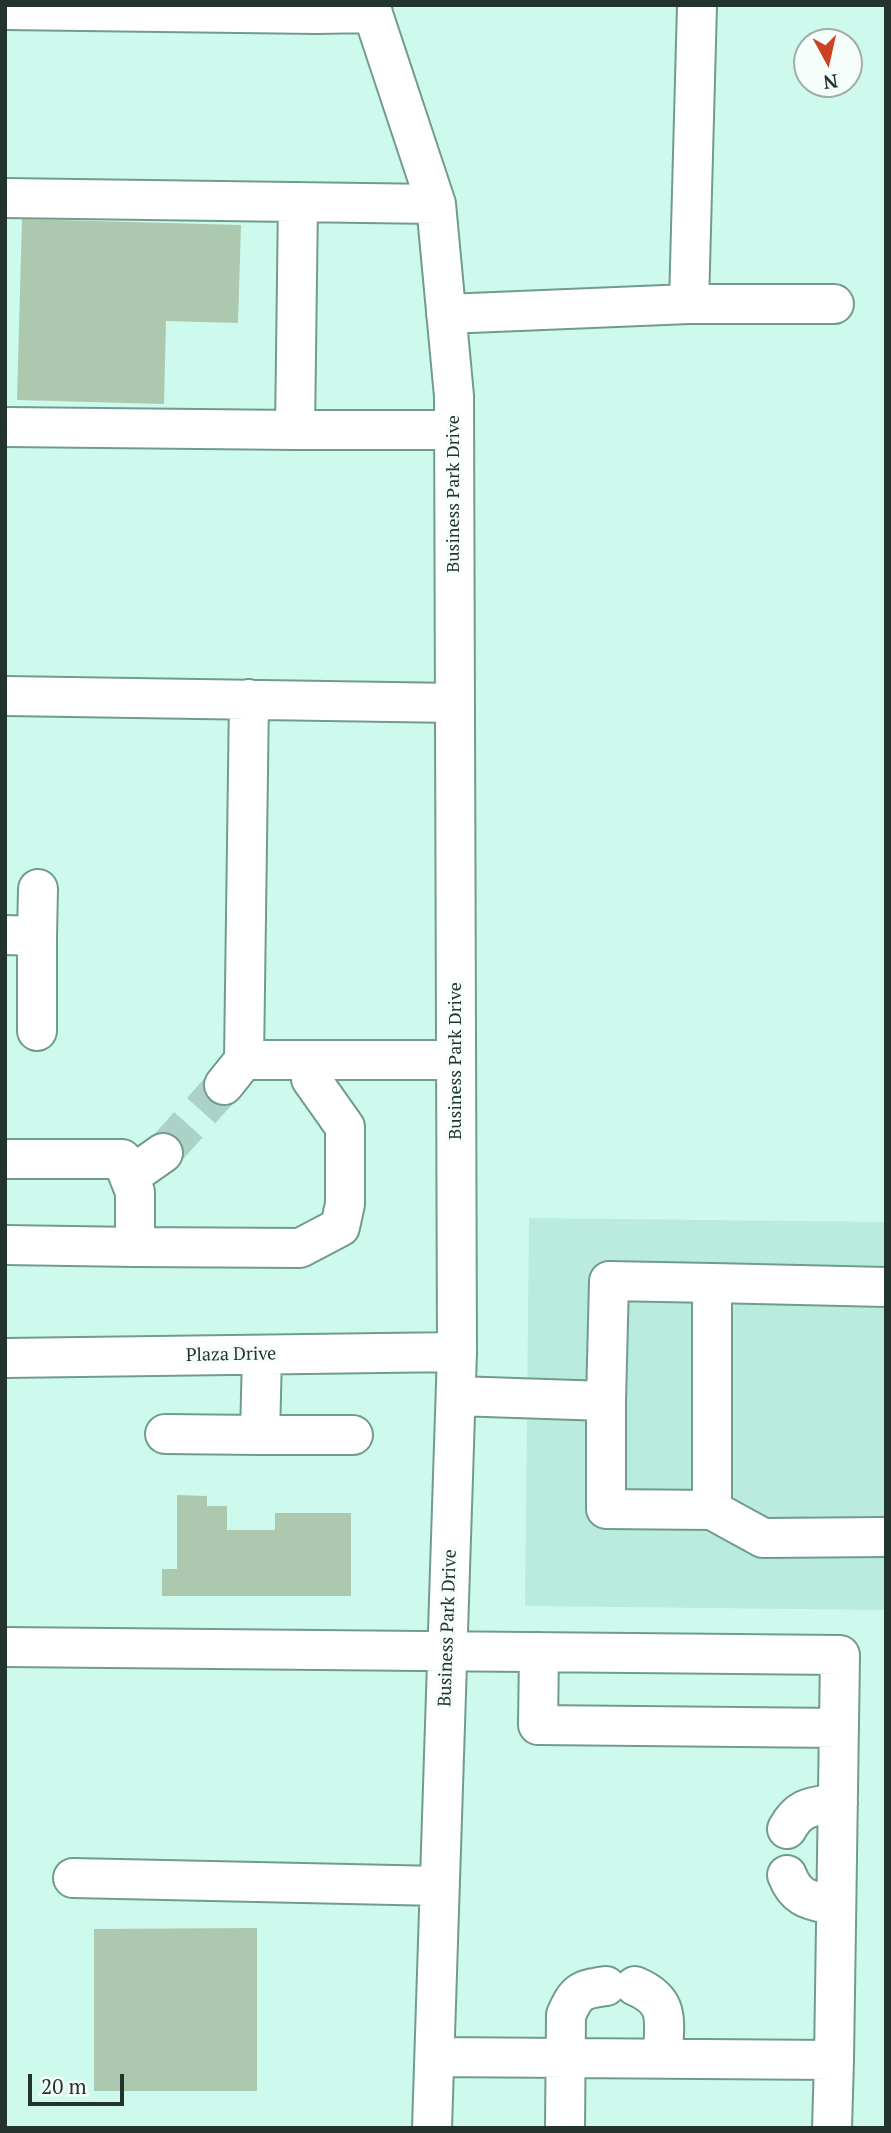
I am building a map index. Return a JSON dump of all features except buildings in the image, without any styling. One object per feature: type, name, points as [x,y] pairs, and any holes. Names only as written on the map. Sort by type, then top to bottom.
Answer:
[{"type":"street","points":[[689,304],[697,5]]},
{"type":"street","points":[[5,10],[134,8],[317,15],[371,9]]},
{"type":"street","name":"Business Park Drive","points":[[371,9],[436,204],[454,396],[457,1353],[432,2128]]},
{"type":"street","points":[[5,198],[436,204]]},
{"type":"street","points":[[295,430],[298,202]]},
{"type":"street","points":[[446,314],[689,304],[834,304]]},
{"type":"street","points":[[5,427],[454,430]]},
{"type":"street","points":[[5,696],[455,703]]},
{"type":"street","points":[[249,699],[234,1073],[311,1060],[456,1060]]},
{"type":"street","points":[[37,1031],[21,935],[38,889]]},
{"type":"street","points":[[5,1245],[300,1248],[340,1227],[345,1204],[345,1126],[311,1079],[311,1060]]},
{"type":"street","points":[[129,1177],[163,1153]]},
{"type":"street","points":[[5,1159],[122,1159],[135,1192],[135,1247]]},
{"type":"street","points":[[886,1287],[608,1281],[606,1509],[712,1510],[763,1538],[886,1537]]},
{"type":"street","points":[[712,1283],[712,1510]]},
{"type":"street","name":"Plaza Drive","points":[[5,1358],[457,1353]]},
{"type":"street","points":[[260,1435],[262,1355]]},
{"type":"street","points":[[456,1396],[607,1401]]},
{"type":"street","points":[[165,1434],[353,1435]]},
{"type":"street","points":[[5,1647],[840,1655],[832,2128]]},
{"type":"street","points":[[539,1652],[538,1726],[839,1728]]},
{"type":"street","points":[[787,1829],[793,1818],[804,1809],[838,1803]]},
{"type":"street","points":[[787,1875],[793,1889],[804,1898],[836,1906]]},
{"type":"street","points":[[74,1878],[440,1885]]},
{"type":"street","points":[[565,2128],[566,2015],[582,1990],[620,1986],[649,1992],[660,2002],[664,2014],[663,2059]]},
{"type":"street","points":[[435,2057],[834,2060]]},
{"type":"shaded area","points":[[529,1218],[886,1222],[886,1610],[525,1606]]},
{"type":"tunnel","points":[[163,1153],[224,1085]]}]
